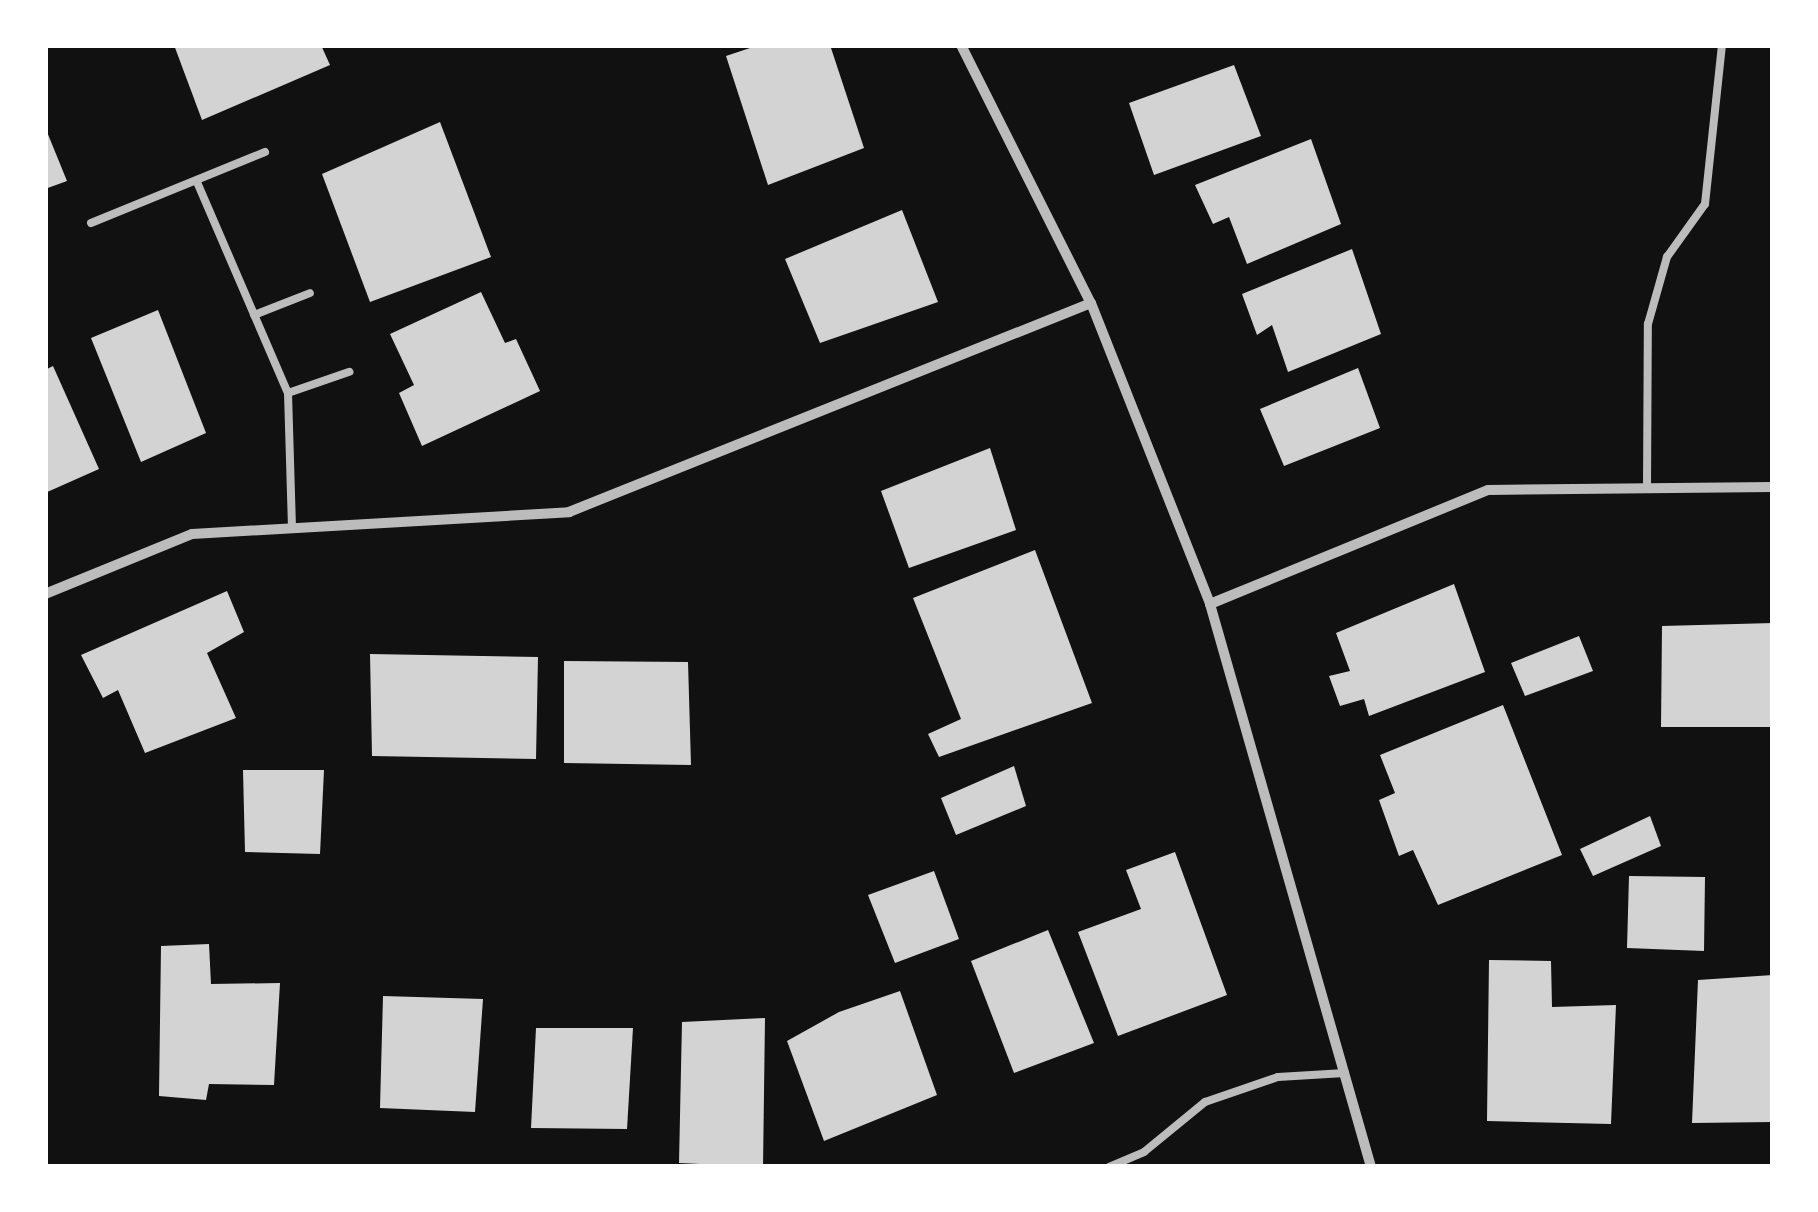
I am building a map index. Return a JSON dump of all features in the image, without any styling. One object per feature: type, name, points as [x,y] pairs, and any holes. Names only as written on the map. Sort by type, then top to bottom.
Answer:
[{"type":"street","points":[[961,45],[1091,303],[1210,604],[1371,1167]]},
{"type":"street","points":[[45,594],[192,534],[569,512],[1091,303]]},
{"type":"street","points":[[1210,604],[1488,490],[1773,487]]},
{"type":"lane","points":[[1648,488],[1648,324],[1667,258],[1706,204],[1722,45]]},
{"type":"lane","points":[[91,223],[265,152]]},
{"type":"lane","points":[[197,182],[288,393],[292,528]]},
{"type":"lane","points":[[254,315],[310,293]]},
{"type":"lane","points":[[288,393],[349,372]]},
{"type":"lane","points":[[1108,1167],[1144,1152],[1205,1102],[1278,1077],[1344,1073]]},
{"type":"building","points":[[174,45],[321,45],[330,65],[202,120]]},
{"type":"building","points":[[759,45],[830,45],[864,148],[768,185],[726,56]]},
{"type":"building","points":[[1234,65],[1261,136],[1154,175],[1129,103]]},
{"type":"building","points":[[440,122],[491,257],[370,302],[322,174]]},
{"type":"building","points":[[45,127],[67,181],[45,189]]},
{"type":"building","points":[[1311,139],[1341,224],[1247,264],[1229,217],[1213,224],[1195,185]]},
{"type":"building","points":[[902,210],[938,302],[820,343],[785,259]]},
{"type":"building","points":[[1352,249],[1381,334],[1288,372],[1272,325],[1257,335],[1242,294]]},
{"type":"building","points":[[481,292],[505,343],[516,339],[540,391],[422,446],[399,393],[414,385],[390,334]]},
{"type":"building","points":[[158,310],[206,433],[141,462],[91,338]]},
{"type":"building","points":[[53,366],[99,469],[45,493],[45,370]]},
{"type":"building","points":[[1358,368],[1380,428],[1284,466],[1260,409]]},
{"type":"building","points":[[990,448],[1016,530],[909,568],[881,491]]},
{"type":"building","points":[[1035,550],[1092,703],[939,757],[928,734],[961,719],[913,598]]},
{"type":"building","points":[[1454,584],[1485,672],[1369,716],[1364,699],[1340,706],[1329,676],[1350,671],[1336,633]]},
{"type":"building","points":[[227,591],[244,632],[207,653],[236,718],[145,753],[118,690],[103,698],[81,655]]},
{"type":"building","points":[[1773,623],[1773,727],[1661,727],[1662,626]]},
{"type":"building","points":[[1579,636],[1593,671],[1525,696],[1511,663]]},
{"type":"building","points":[[370,654],[538,657],[536,759],[372,756]]},
{"type":"building","points":[[564,661],[688,662],[691,765],[564,763]]},
{"type":"building","points":[[1503,705],[1562,855],[1438,905],[1413,850],[1399,856],[1379,800],[1395,793],[1380,755]]},
{"type":"building","points":[[1014,766],[1026,806],[956,835],[941,798]]},
{"type":"building","points":[[243,770],[324,770],[320,854],[245,852]]},
{"type":"building","points":[[1650,816],[1661,846],[1593,876],[1580,849]]},
{"type":"building","points":[[1175,852],[1227,995],[1118,1036],[1078,932],[1141,909],[1126,870]]},
{"type":"building","points":[[934,871],[959,939],[895,963],[868,895]]},
{"type":"building","points":[[1629,876],[1705,877],[1704,951],[1627,948]]},
{"type":"building","points":[[1048,930],[1094,1043],[1014,1073],[971,961]]},
{"type":"building","points":[[209,944],[211,984],[280,983],[274,1085],[209,1084],[206,1100],[159,1096],[161,946]]},
{"type":"building","points":[[1489,960],[1551,961],[1552,1007],[1616,1005],[1611,1124],[1487,1121]]},
{"type":"building","points":[[1773,975],[1773,1122],[1692,1123],[1698,980]]},
{"type":"building","points":[[900,991],[937,1095],[824,1141],[787,1041],[839,1012]]},
{"type":"building","points":[[383,996],[483,999],[475,1112],[380,1108]]},
{"type":"building","points":[[765,1018],[763,1167],[679,1163],[682,1022]]},
{"type":"building","points":[[536,1028],[633,1028],[627,1129],[531,1128]]}]
